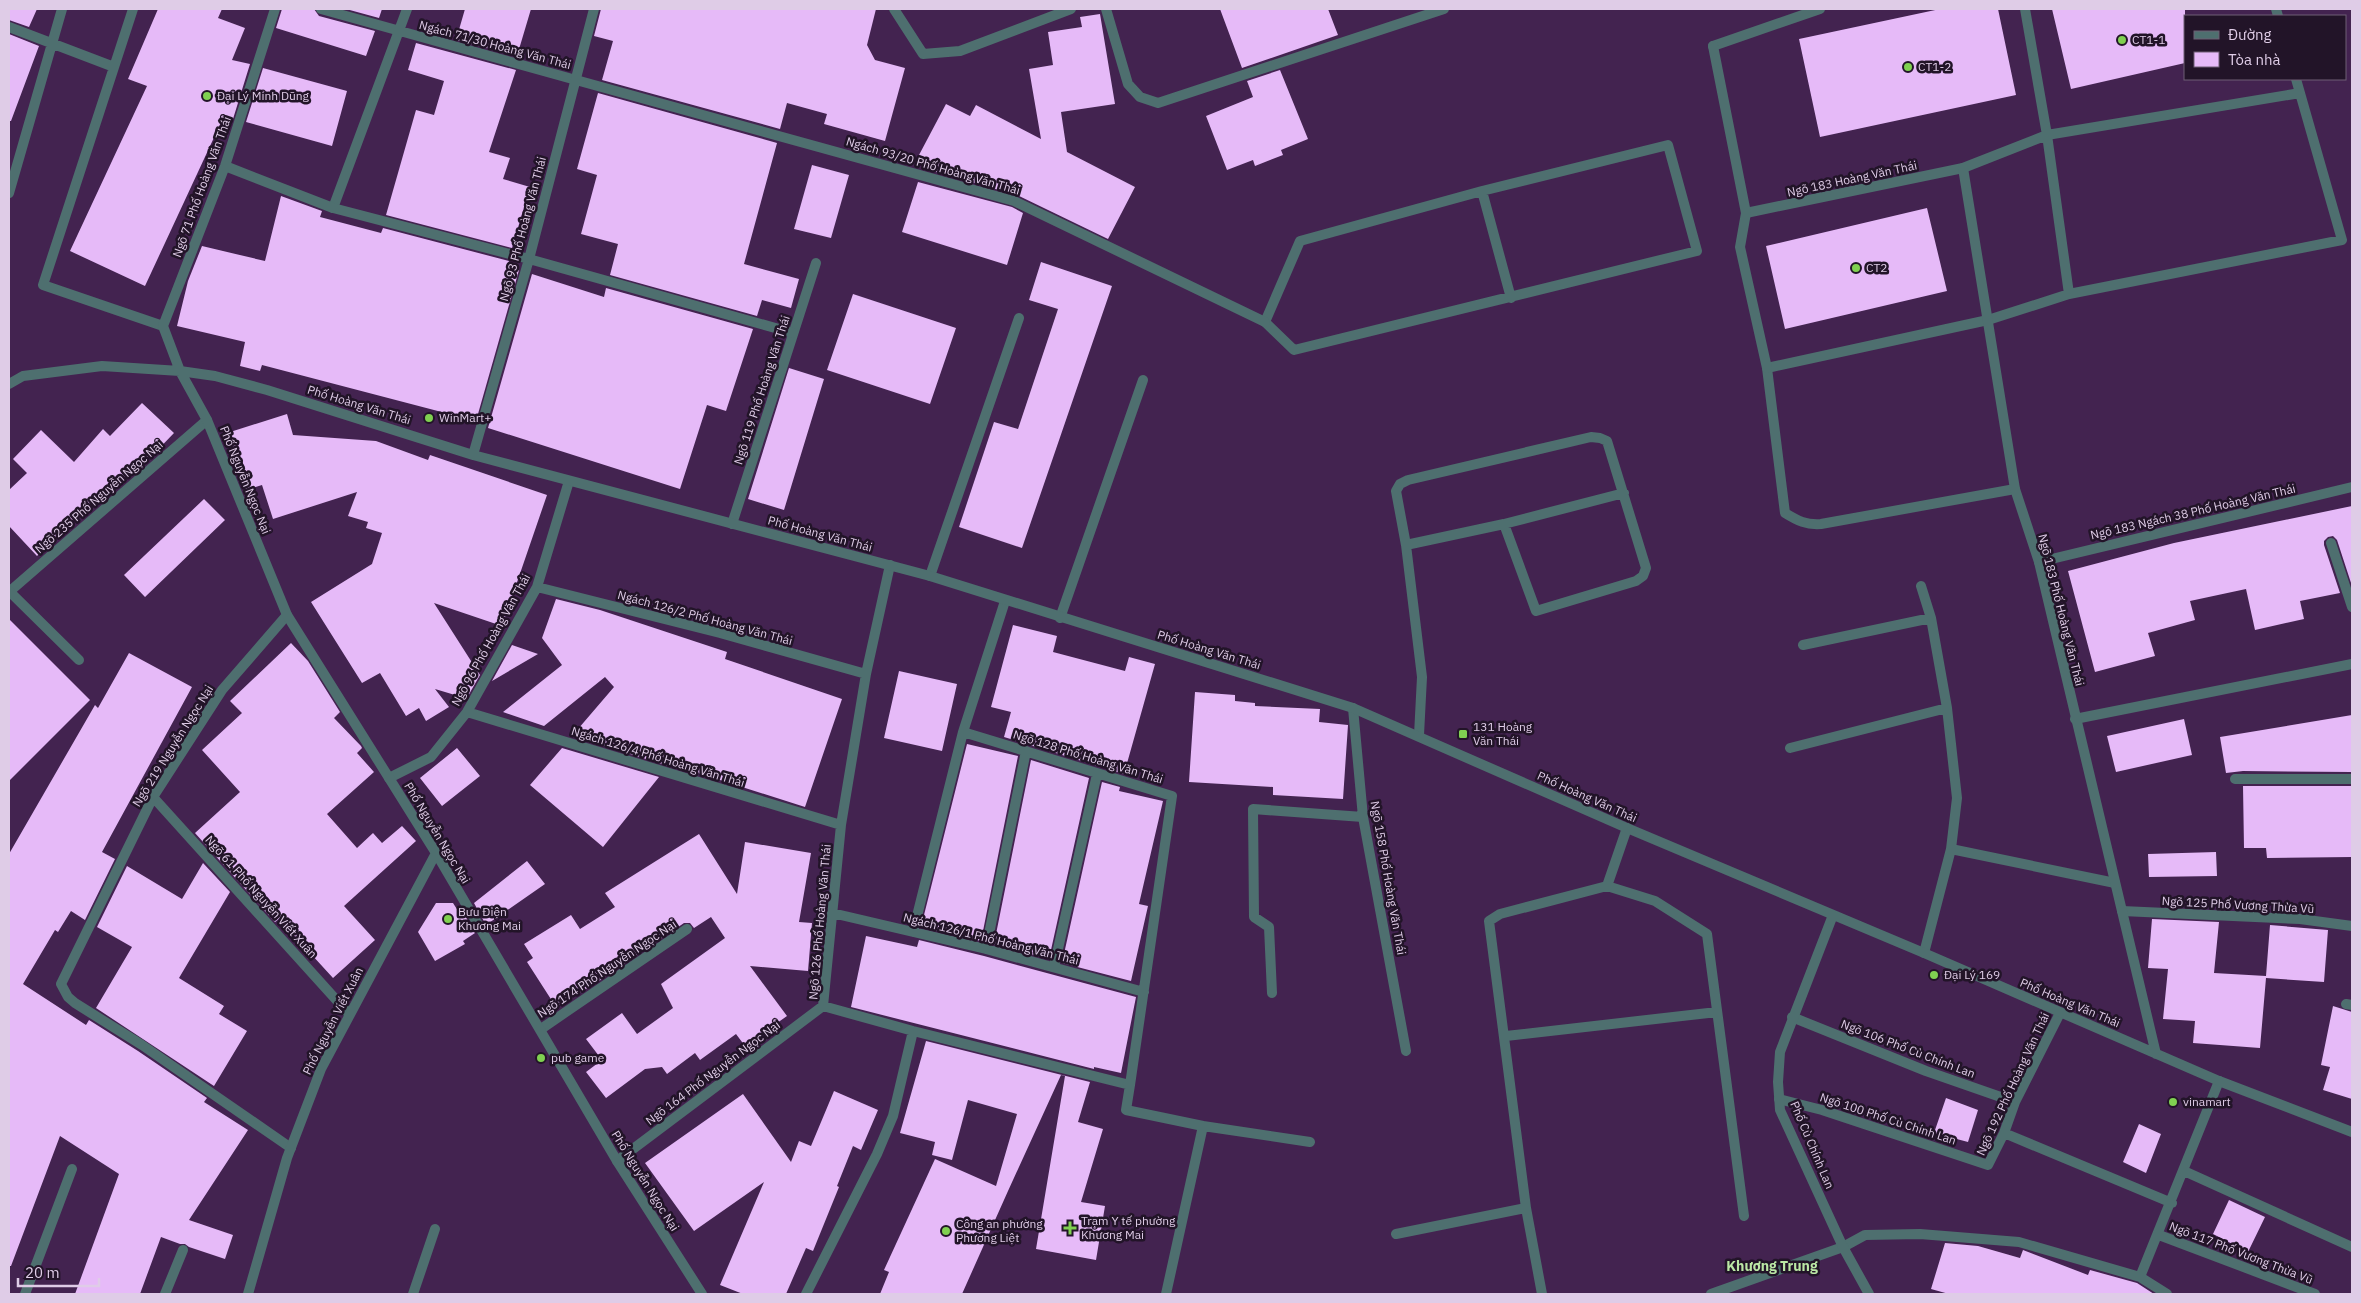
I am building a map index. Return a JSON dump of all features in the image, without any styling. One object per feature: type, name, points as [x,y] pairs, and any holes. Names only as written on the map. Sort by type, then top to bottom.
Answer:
[{"type":"street","points":[[9,193],[62,9]]},
{"type":"street","points":[[133,9],[42,286],[163,326],[180,371]]},
{"type":"street","name":"Ngõ 71 Phố Hoàng Văn Thái","points":[[163,326],[225,166],[275,9]]},
{"type":"street","name":"Ngách 71/30 Hoàng Văn Thái","points":[[321,9],[576,80]]},
{"type":"street","points":[[333,208],[401,32],[408,9]]},
{"type":"street","name":"Ngõ 93 Phố Hoàng Văn Thái","points":[[473,455],[529,259],[594,9]]},
{"type":"street","points":[[894,9],[923,54],[960,51],[1071,9]]},
{"type":"street","points":[[1106,9],[1128,84],[1140,97],[1158,103],[1444,9]]},
{"type":"street","points":[[1820,9],[1713,46],[1746,213],[1740,247],[1766,368],[1785,513],[1798,522],[1808,525],[1822,524],[2015,489]]},
{"type":"street","points":[[2026,9],[2047,135],[2069,294]]},
{"type":"street","points":[[9,27],[114,67]]},
{"type":"street","name":"Ngách 93/20 Phố Hoàng Văn Thái","points":[[576,80],[1014,201],[1265,322],[1294,350],[1512,298]]},
{"type":"street","points":[[1766,368],[1988,320],[2069,294],[2342,240],[2296,80]]},
{"type":"street","name":"Ngõ 183 Hoàng Văn Thái","points":[[1746,213],[1963,168],[2047,135],[2300,93]]},
{"type":"street","points":[[1265,322],[1300,241],[1482,191],[1668,144],[1697,251],[1512,298],[1482,191]]},
{"type":"street","points":[[225,166],[333,208],[529,259],[793,333]]},
{"type":"street","name":"Ngõ 183 Phố Hoàng Văn Thái","points":[[1963,168],[2015,489],[2039,562],[2156,1054]]},
{"type":"street","name":"Ngõ 119 Phố Hoàng Văn Thái","points":[[732,524],[816,263]]},
{"type":"street","points":[[930,576],[1019,318]]},
{"type":"street","name":"Phố Hoàng Văn Thái","points":[[9,384],[23,376],[102,366],[180,371],[215,376],[267,390],[473,455],[930,576],[1005,601],[1353,708],[1627,828],[1924,953],[2219,1081],[2352,1132]]},
{"type":"street","name":"Phố Nguyễn Ngọc Nại","points":[[180,371],[207,420],[287,615],[436,853],[617,1161],[702,1294]]},
{"type":"street","points":[[1060,618],[1143,380]]},
{"type":"street","name":"Ngõ 235 Phố Nguyễn Ngọc Nại","points":[[9,592],[207,420]]},
{"type":"street","points":[[1418,735],[1422,677],[1406,545],[1396,491],[1400,484],[1408,480],[1591,437],[1600,438],[1607,441],[1646,568],[1643,576],[1636,581],[1536,611],[1504,524]]},
{"type":"street","name":"Ngõ 96 Phố Hoàng Văn Thái","points":[[389,778],[431,757],[467,712],[537,587],[569,481]]},
{"type":"street","name":"Ngõ 183 Ngách 38 Phố Hoàng Văn Thái","points":[[2039,562],[2352,488]]},
{"type":"street","points":[[1406,545],[1504,524],[1624,493]]},
{"type":"street","points":[[2331,543],[2352,607]]},
{"type":"street","name":"Ngõ 126 Phố Hoàng Văn Thái","points":[[890,565],[866,674],[842,825],[823,1006],[913,1031],[1130,1085]]},
{"type":"street","points":[[1921,586],[1930,618],[1947,708],[1957,798],[1951,849],[1924,953]]},
{"type":"street","name":"Ngách 126/2 Phố Hoàng Văn Thái","points":[[537,587],[720,633],[866,674]]},
{"type":"street","points":[[9,592],[79,660]]},
{"type":"street","points":[[913,932],[963,732],[1005,601]]},
{"type":"street","name":"Ngõ 219 Nguyễn Ngọc Nại","points":[[287,615],[222,690],[153,797],[61,984],[68,997],[74,1003],[142,1045],[291,1148]]},
{"type":"street","points":[[1803,645],[1930,618]]},
{"type":"street","points":[[2075,719],[2352,664]]},
{"type":"street","name":"Ngõ 158 Phố Hoàng Văn Thái","points":[[1353,708],[1364,818],[1406,1051]]},
{"type":"street","points":[[1790,748],[1947,708]]},
{"type":"street","name":"Ngách 126/4 Phố Hoàng Văn Thái","points":[[467,712],[842,825]]},
{"type":"street","name":"Ngõ 128 Phố Hoàng Văn Thái","points":[[963,732],[1172,796],[1130,1085]]},
{"type":"street","points":[[986,949],[1026,751]]},
{"type":"street","points":[[1054,967],[1097,774]]},
{"type":"street","points":[[2235,779],[2352,779]]},
{"type":"street","name":"Ngõ 61 Phố Nguyễn Viết Xuân","points":[[153,797],[349,1014]]},
{"type":"street","points":[[1272,993],[1269,927],[1254,918],[1253,810],[1364,818]]},
{"type":"street","points":[[1607,886],[1627,828]]},
{"type":"street","points":[[1951,849],[2115,882]]},
{"type":"street","name":"Phố Nguyễn Viết Xuân","points":[[248,1294],[291,1148],[321,1069],[436,853]]},
{"type":"street","points":[[1542,1294],[1526,1208],[1506,1036],[1489,921],[1500,914],[1607,886],[1655,901],[1707,934],[1744,1216]]},
{"type":"street","name":"Ngõ 125 Phố Vương Thừa Vũ","points":[[2122,911],[2300,919],[2352,926]]},
{"type":"street","name":"Ngách 126/1 Phố Hoàng Văn Thái","points":[[832,913],[986,949],[1144,992]]},
{"type":"street","name":"Phố Cù Chính Lan","points":[[1833,915],[1780,1052],[1778,1082],[1780,1110],[1843,1247],[1869,1294]]},
{"type":"street","name":"Ngõ 174 Phố Nguyễn Ngọc Nại","points":[[541,1029],[687,929]]},
{"type":"street","name":"Ngõ 164 Phố Nguyễn Ngọc Nại","points":[[617,1161],[823,1006]]},
{"type":"street","points":[[1506,1036],[1717,1012]]},
{"type":"street","name":"Ngõ 192 Phố Hoàng Văn Thái","points":[[1988,1166],[2004,1133],[2015,1102],[2060,1013]]},
{"type":"street","name":"Ngõ 106 Phố Cù Chính Lan","points":[[1792,1018],[1926,1071],[2015,1102]]},
{"type":"street","points":[[806,1294],[877,1154],[893,1116],[913,1031]]},
{"type":"street","points":[[2140,1277],[2159,1235],[2219,1081]]},
{"type":"street","points":[[1130,1085],[1126,1110],[1203,1126],[1310,1142]]},
{"type":"street","name":"Ngõ 100 Phố Cù Chính Lan","points":[[1779,1099],[1822,1110],[1988,1166]]},
{"type":"street","points":[[1166,1294],[1203,1126]]},
{"type":"street","points":[[2004,1133],[2172,1202]]},
{"type":"street","points":[[25,1294],[72,1169]]},
{"type":"street","points":[[2184,1171],[2352,1246]]},
{"type":"street","points":[[1396,1234],[1526,1208]]},
{"type":"street","points":[[413,1294],[435,1229]]},
{"type":"street","points":[[1711,1294],[1843,1247],[1865,1235],[1911,1234],[2019,1242],[2140,1277],[2167,1294]]},
{"type":"street","name":"Ngõ 117 Phố Vương Thừa Vũ","points":[[2159,1235],[2315,1294]]},
{"type":"street","points":[[165,1294],[183,1250]]},
{"type":"building","points":[[9,9],[37,9],[29,27],[9,20]]},
{"type":"building","points":[[158,9],[222,9],[218,18],[245,28],[232,60],[250,64],[233,119],[224,116],[145,286],[70,251],[147,86],[128,79]]},
{"type":"building","points":[[282,9],[314,9],[319,16],[375,31],[366,56],[276,28]]},
{"type":"building","points":[[346,9],[382,9],[379,18]]},
{"type":"building","points":[[465,9],[531,9],[517,56],[456,40]]},
{"type":"building","points":[[601,9],[876,9],[867,45],[875,60],[905,68],[885,141],[824,124],[827,114],[787,103],[780,129],[602,80],[613,41],[594,36]]},
{"type":"building","points":[[1220,9],[1328,9],[1338,35],[1242,68]]},
{"type":"building","name":"CT1-2","points":[[1940,9],[1998,9],[2016,95],[1820,137],[1799,39]]},
{"type":"building","name":"CT1-1","points":[[2052,9],[2185,9],[2184,63],[2071,89]]},
{"type":"building","points":[[1100,14],[1115,104],[1061,112],[1067,152],[1135,187],[1108,239],[1017,195],[922,168],[925,158],[919,155],[946,104],[970,116],[976,105],[1041,139],[1029,69],[1053,65],[1048,32],[1082,27],[1080,17]]},
{"type":"building","points":[[9,34],[39,46],[11,121],[9,121]]},
{"type":"building","points":[[416,43],[516,70],[489,152],[510,158],[503,179],[530,187],[512,248],[386,215],[416,110],[434,115],[444,81],[408,70]]},
{"type":"building","points":[[263,68],[347,91],[332,146],[246,122]]},
{"type":"building","points":[[1280,70],[1308,139],[1281,150],[1283,155],[1255,166],[1253,160],[1227,170],[1206,116],[1253,97],[1247,81]]},
{"type":"building","points":[[598,93],[777,143],[744,264],[799,279],[791,308],[762,300],[757,316],[610,275],[618,244],[581,234],[597,175],[577,169]]},
{"type":"building","points":[[812,165],[849,175],[831,238],[794,229]]},
{"type":"building","points":[[918,182],[1012,207],[1023,213],[1007,265],[902,232]]},
{"type":"building","points":[[281,196],[322,211],[320,217],[381,233],[383,228],[509,261],[507,267],[519,270],[476,421],[262,365],[260,371],[240,366],[245,342],[177,326],[188,281],[202,246],[265,261]]},
{"type":"building","name":"CT2","points":[[1927,208],[1947,291],[1785,329],[1766,246]]},
{"type":"building","points":[[1041,262],[1112,286],[1022,548],[959,527],[994,422],[1018,429],[1058,309],[1029,300]]},
{"type":"building","points":[[532,274],[604,297],[606,288],[753,329],[726,411],[707,405],[680,489],[488,428]]},
{"type":"building","points":[[853,294],[956,328],[930,404],[827,370]]},
{"type":"building","points":[[789,368],[824,379],[784,510],[748,499]]},
{"type":"building","points":[[142,403],[174,433],[148,460],[144,457],[119,484],[114,480],[37,556],[9,526],[9,490],[27,473],[13,459],[41,430],[74,462],[103,429],[110,436]]},
{"type":"building","points":[[287,414],[293,435],[376,441],[428,460],[430,455],[547,495],[502,626],[434,603],[480,675],[465,698],[435,689],[449,707],[426,721],[419,708],[406,716],[380,673],[362,683],[311,602],[372,564],[382,533],[366,528],[368,522],[348,516],[357,492],[273,519],[262,485],[246,490],[227,433]]},
{"type":"building","points":[[204,499],[225,520],[145,597],[124,575]]},
{"type":"building","points":[[2352,506],[2352,586],[2337,540],[2333,536],[2328,537],[2324,541],[2324,545],[2340,593],[2300,601],[2304,619],[2255,630],[2246,589],[2190,601],[2195,620],[2148,633],[2155,656],[2095,672],[2068,571],[2174,543]]},
{"type":"building","points":[[556,599],[600,610],[727,652],[725,659],[842,699],[805,807],[572,736],[614,687],[605,677],[544,726],[503,712],[562,665],[542,638]]},
{"type":"building","points":[[9,619],[90,700],[9,781]]},
{"type":"building","points":[[1013,625],[1057,636],[1053,652],[1125,671],[1129,657],[1155,664],[1124,774],[1004,737],[1011,712],[991,707]]},
{"type":"building","points":[[291,643],[308,661],[340,712],[334,718],[361,746],[362,748],[357,753],[374,772],[327,814],[357,848],[373,833],[382,843],[402,826],[416,841],[344,906],[375,940],[333,978],[279,919],[275,922],[195,833],[240,792],[202,750],[242,713],[230,701]]},
{"type":"building","points":[[512,645],[538,654],[492,681]]},
{"type":"building","points":[[129,653],[192,687],[102,852],[115,859],[85,920],[71,911],[58,932],[55,930],[23,984],[86,1025],[89,1020],[138,1051],[207,1098],[204,1102],[248,1130],[189,1220],[233,1235],[225,1259],[161,1237],[140,1294],[75,1294],[119,1174],[60,1136],[11,1266],[9,1266],[9,854],[95,705],[98,708]]},
{"type":"building","points":[[899,671],[957,684],[942,751],[884,738]]},
{"type":"building","points":[[1195,692],[1235,695],[1235,701],[1255,703],[1255,706],[1320,709],[1319,722],[1348,725],[1343,799],[1273,795],[1273,787],[1189,782]]},
{"type":"building","points":[[2352,715],[2352,772],[2243,771],[2226,773],[2220,737]]},
{"type":"building","points":[[2184,719],[2192,755],[2116,772],[2107,736]]},
{"type":"building","points":[[967,744],[1018,756],[981,941],[921,927]]},
{"type":"building","points":[[457,748],[480,776],[442,806],[420,778]]},
{"type":"building","points":[[562,748],[659,777],[603,847],[530,785]]},
{"type":"building","points":[[1031,760],[1089,778],[1049,959],[994,944]]},
{"type":"building","points":[[1102,782],[1120,787],[1119,791],[1163,801],[1139,904],[1148,906],[1131,981],[1062,963]]},
{"type":"building","points":[[2243,786],[2352,786],[2352,857],[2267,858],[2266,848],[2244,848]]},
{"type":"building","points":[[699,834],[737,894],[745,842],[811,853],[799,922],[812,923],[808,971],[750,966],[787,1016],[745,1046],[736,1034],[700,1060],[695,1053],[667,1074],[662,1067],[645,1069],[606,1098],[586,1072],[602,1060],[586,1039],[622,1013],[637,1034],[673,1008],[661,984],[725,938],[711,917],[694,928],[690,923],[684,923],[599,981],[556,1007],[527,962],[533,958],[524,944],[571,915],[580,929],[615,907],[605,893]]},
{"type":"building","points":[[2216,852],[2217,876],[2149,877],[2148,854]]},
{"type":"building","points":[[527,861],[545,884],[486,925],[474,903]]},
{"type":"building","points":[[203,863],[230,892],[179,978],[224,1006],[219,1014],[247,1031],[214,1086],[96,1008],[132,947],[97,927],[127,866],[182,899]]},
{"type":"building","points":[[436,903],[453,903],[460,914],[463,912],[475,933],[463,941],[465,944],[435,961],[418,932]]},
{"type":"building","points":[[2152,919],[2219,922],[2214,973],[2266,976],[2270,925],[2328,930],[2324,982],[2266,978],[2260,1048],[2193,1043],[2195,1021],[2163,1019],[2168,969],[2148,968]]},
{"type":"building","points":[[866,936],[917,947],[919,940],[1136,997],[1121,1073],[1094,1067],[1094,1069],[851,1007]]},
{"type":"building","points":[[2333,1006],[2352,1012],[2352,1099],[2323,1090],[2330,1067],[2321,1065]]},
{"type":"building","points":[[926,1041],[1090,1082],[1078,1122],[1103,1129],[1081,1202],[1105,1206],[1096,1260],[1036,1249],[1065,1076],[1061,1075],[962,1294],[880,1294],[889,1272],[884,1270],[935,1159],[996,1186],[1017,1114],[968,1100],[952,1160],[932,1155],[935,1142],[900,1133]]},
{"type":"building","points":[[834,1091],[878,1110],[861,1150],[853,1146],[837,1186],[839,1187],[813,1251],[806,1248],[786,1294],[743,1294],[720,1285],[764,1182],[694,1231],[645,1163],[743,1094],[791,1162],[799,1141],[811,1146]]},
{"type":"building","points":[[1946,1098],[1978,1110],[1968,1142],[1934,1133]]},
{"type":"building","points":[[2139,1124],[2161,1134],[2146,1173],[2123,1162]]},
{"type":"building","points":[[2229,1200],[2265,1217],[2248,1252],[2213,1234]]},
{"type":"building","points":[[1945,1243],[1978,1246],[2020,1258],[2023,1250],[2088,1275],[2090,1270],[2137,1283],[2154,1294],[1949,1294],[1931,1289]]},
{"type":"place","name":"CT1-1","points":[[2122,40]]},
{"type":"place","name":"CT1-2","points":[[1908,67]]},
{"type":"place","name":"Đại Lý Minh Dũng","points":[[207,96]]},
{"type":"place","name":"CT2","points":[[1856,268]]},
{"type":"place","name":"WinMart+","points":[[429,418]]},
{"type":"place","name":"131 Hoàng Văn Thái","points":[[1463,734]]},
{"type":"place","name":"Bưu Điện Khương Mai","points":[[448,919]]},
{"type":"place","name":"Đại Lý 169","points":[[1934,975]]},
{"type":"place","name":"pub game","points":[[541,1058]]},
{"type":"place","name":"vinamart","points":[[2173,1102]]},
{"type":"place","name":"Trạm Y tế phường Khương Mai","points":[[1070,1228]]},
{"type":"place","name":"Công an phường Phương Liệt","points":[[946,1231]]},
{"type":"district","name":"Khương Trung","points":[[1772,1266]]}]
